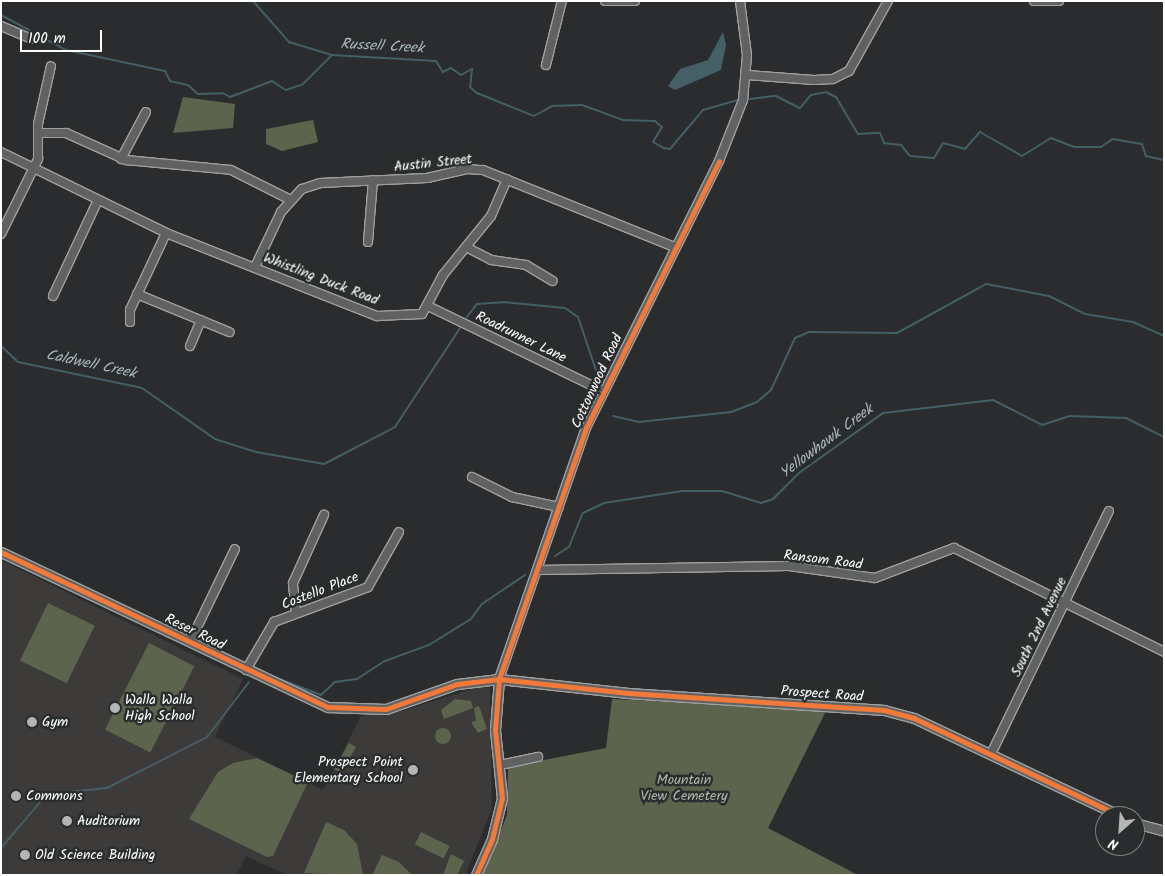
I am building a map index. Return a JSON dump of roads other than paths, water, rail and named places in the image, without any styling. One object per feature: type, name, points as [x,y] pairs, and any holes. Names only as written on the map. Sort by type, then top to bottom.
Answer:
[{"type":"main road","name":"Reser Road","points":[[1,552],[310,701],[346,711],[386,709],[457,684],[499,679]]},
{"type":"main road","name":"Prospect Road","points":[[499,679],[628,693],[884,710],[914,718],[1099,806]]},
{"type":"main road","points":[[476,875],[492,839],[501,801],[495,706],[499,679]]},
{"type":"main road","points":[[1145,826],[1164,831]]},
{"type":"street","points":[[546,65],[562,1]]},
{"type":"street","points":[[605,1],[635,1]]},
{"type":"street","name":"Cottonwood Road","points":[[499,679],[559,507],[603,391],[719,161],[743,100],[747,75],[740,1]]},
{"type":"street","points":[[747,75],[814,80],[833,79],[849,71],[888,1]]},
{"type":"street","points":[[1034,1],[1059,1]]},
{"type":"street","points":[[1,26],[31,39]]},
{"type":"street","points":[[1,234],[34,169],[38,133],[51,66]]},
{"type":"street","points":[[121,159],[146,112]]},
{"type":"street","points":[[38,133],[66,134],[121,159],[231,170],[289,199],[255,267]]},
{"type":"street","name":"Whistling Duck Road","points":[[1,152],[166,232],[377,316],[422,314],[428,306]]},
{"type":"street","name":"Austin Street","points":[[289,199],[320,183],[427,178],[467,169],[507,180],[675,247]]},
{"type":"street","points":[[368,242],[373,180]]},
{"type":"street","points":[[428,306],[444,275],[491,216],[507,180]]},
{"type":"street","points":[[53,296],[98,200]]},
{"type":"street","points":[[130,322],[137,294],[166,232]]},
{"type":"street","points":[[466,247],[491,260],[526,265],[553,281]]},
{"type":"street","points":[[137,294],[229,332]]},
{"type":"street","name":"Roadrunner Lane","points":[[428,306],[603,391]]},
{"type":"street","points":[[190,346],[201,320]]},
{"type":"street","points":[[472,477],[512,497],[559,507]]},
{"type":"street","name":"South 2nd Avenue","points":[[991,754],[1109,511]]},
{"type":"street","points":[[296,613],[293,583],[324,515]]},
{"type":"street","name":"Costello Place","points":[[246,670],[274,622],[368,587],[399,532]]},
{"type":"street","name":"Ransom Road","points":[[538,570],[789,566],[875,578],[954,548],[1164,652]]},
{"type":"street","points":[[190,642],[235,549]]},
{"type":"street","points":[[500,765],[538,757]]},
{"type":"water","points":[[723,32],[726,45],[721,70],[675,90],[668,86],[680,69],[708,60]]},
{"type":"waterway","points":[[253,1],[289,42],[332,55]]},
{"type":"waterway","name":"Russell Creek","points":[[1,15],[66,50],[165,71],[170,81],[188,85],[198,94],[223,93],[230,97],[272,81],[286,90],[303,84],[332,55],[436,61],[443,72],[451,68],[461,75],[472,69],[470,87],[477,93],[534,116],[552,106],[582,105],[623,120],[655,121],[662,127],[653,142],[670,149],[703,110],[739,100]]},
{"type":"waterway","name":"Russell Creek","points":[[750,99],[776,96],[800,108],[811,95],[826,92],[836,97],[858,134],[880,133],[884,143],[901,145],[910,156],[934,158],[943,143],[965,149],[980,132],[1022,156],[1051,138],[1074,147],[1101,147],[1113,139],[1142,144],[1146,156],[1164,160]]},
{"type":"waterway","name":"Caldwell Creek","points":[[613,416],[639,422],[731,412],[757,402],[771,390],[795,338],[809,332],[897,333],[986,284],[1049,296],[1085,314],[1133,322],[1164,336]]},
{"type":"waterway","name":"Caldwell Creek","points":[[466,318],[477,304],[503,302],[565,308],[578,317],[597,373]]},
{"type":"waterway","name":"Caldwell Creek","points":[[1,346],[18,362],[142,388],[215,439],[256,452],[324,464],[395,427],[460,328]]},
{"type":"waterway","name":"Yellowhawk Creek","points":[[555,556],[569,547],[583,513],[604,503],[682,491],[722,491],[761,503],[773,499],[799,473],[883,413],[993,400],[1042,425],[1070,416],[1126,418],[1164,437]]},
{"type":"waterway","name":"Yellowhawk Creek","points":[[264,673],[321,695],[335,682],[357,679],[385,661],[429,645],[471,619],[482,604],[525,575]]},
{"type":"waterway","name":"Yellowhawk Creek","points":[[1,848],[47,794],[107,788],[207,737],[249,682]]},
{"type":"place","name":"Walla Walla High School","points":[[115,708]]},
{"type":"place","name":"Gym","points":[[32,722]]},
{"type":"place","name":"Prospect Point Elementary School","points":[[413,770]]},
{"type":"place","name":"Commons","points":[[16,796]]},
{"type":"place","name":"Auditorium","points":[[67,821]]},
{"type":"place","name":"Old Science Building","points":[[25,855]]},
{"type":"park label","name":"Mountain View Cemetery","points":[[684,788]]}]
